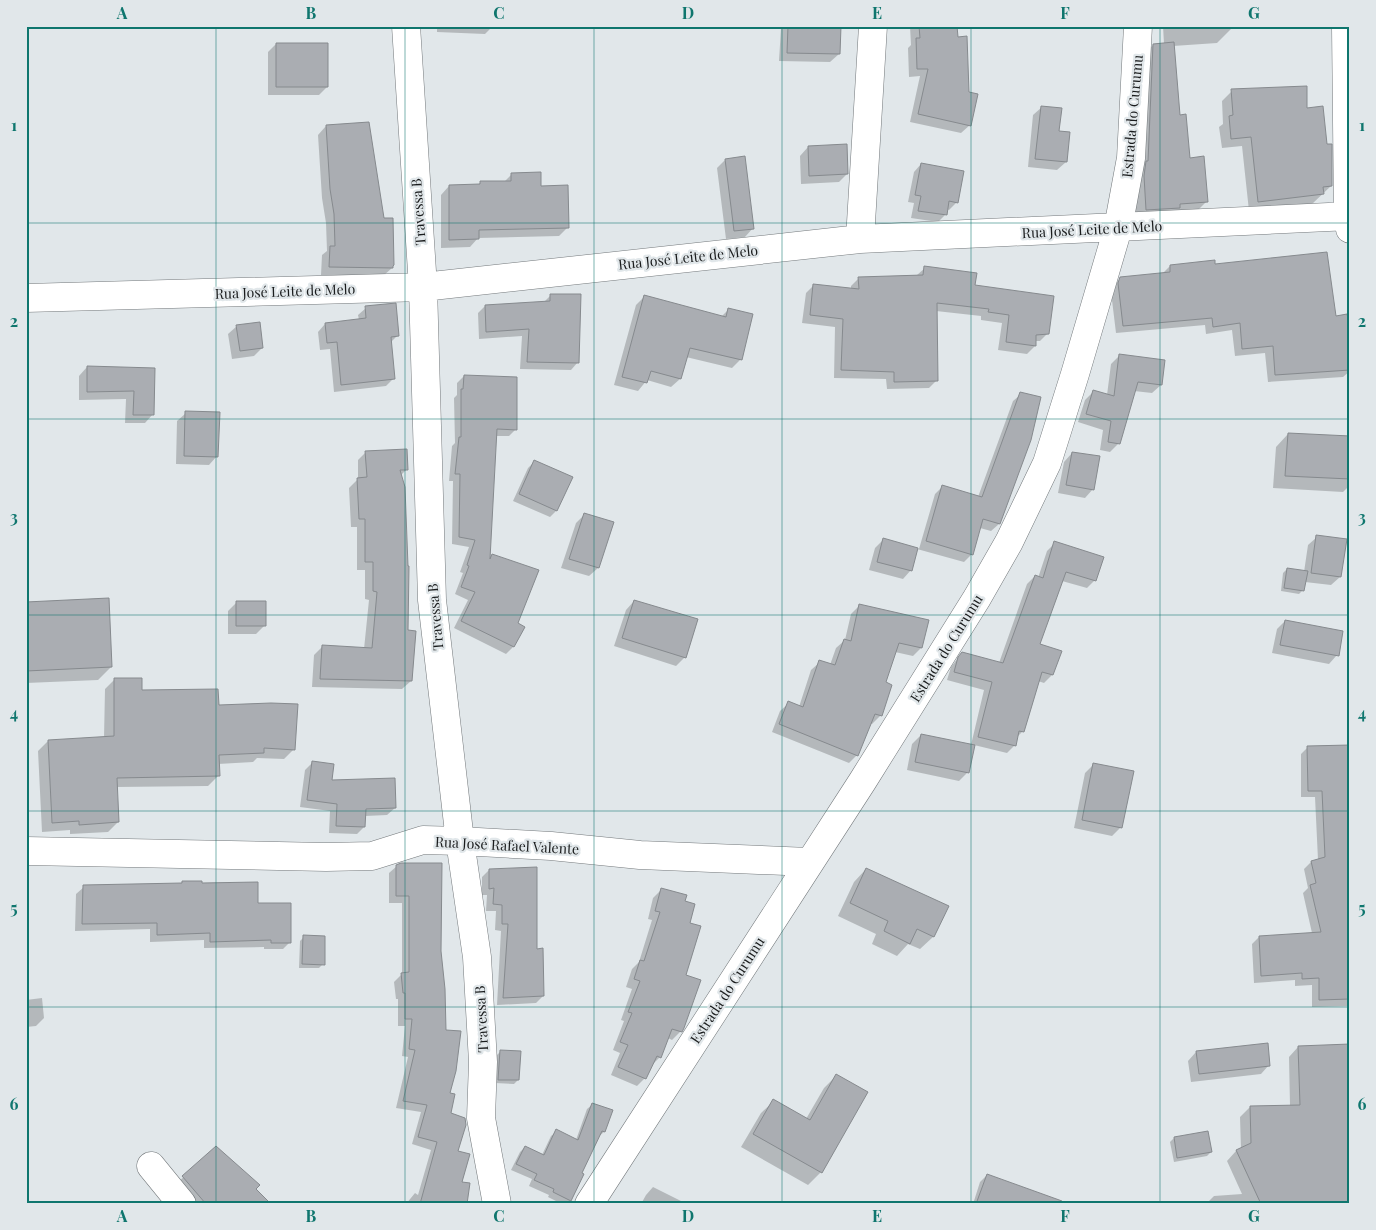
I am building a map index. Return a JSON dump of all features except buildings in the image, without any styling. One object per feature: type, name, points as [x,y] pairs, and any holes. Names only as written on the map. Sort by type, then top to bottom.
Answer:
[{"type":"street","name":"Travessa B","points":[[406,26],[423,286],[432,600],[460,841],[477,957],[483,1062],[481,1118],[497,1204]]},
{"type":"street","points":[[860,238],[873,26]]},
{"type":"street","name":"Estrada do Curumu","points":[[588,1204],[862,782],[972,606],[1009,542],[1047,463],[1118,228],[1131,158],[1138,26]]},
{"type":"street","points":[[1348,29],[1349,221]]},
{"type":"street","name":"Rua José Leite de Melo","points":[[26,298],[423,286],[860,238],[1349,221]]},
{"type":"street","name":"Rua José Rafael Valente","points":[[26,851],[326,858],[372,856],[423,840],[551,846],[640,855],[809,862]]},
{"type":"street","points":[[151,1166],[182,1204]]}]
